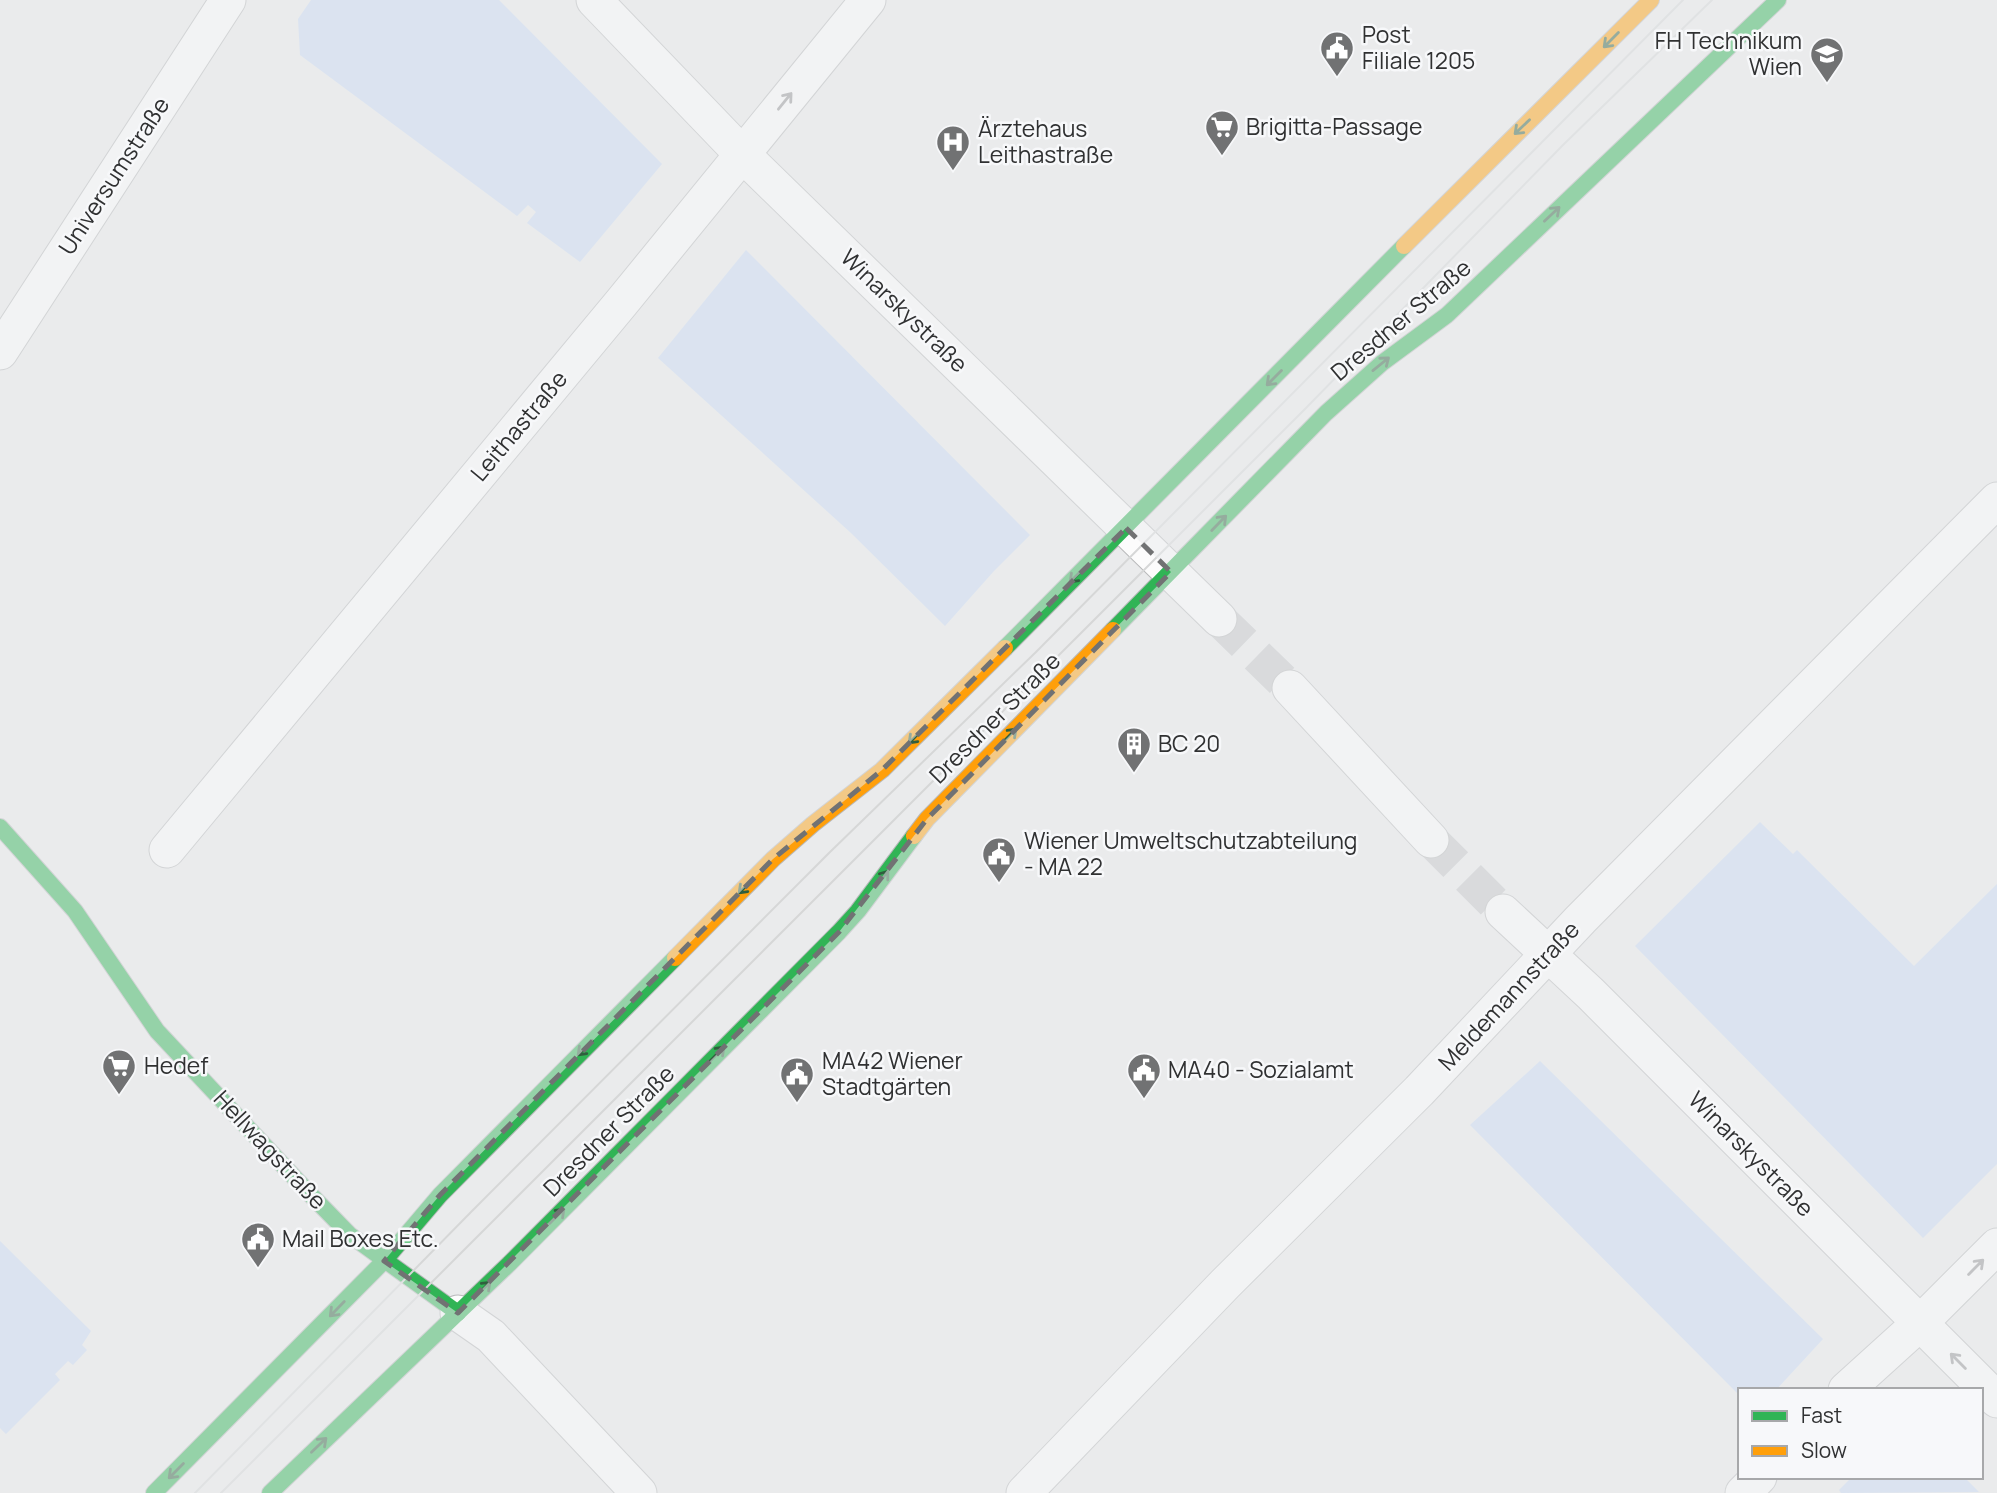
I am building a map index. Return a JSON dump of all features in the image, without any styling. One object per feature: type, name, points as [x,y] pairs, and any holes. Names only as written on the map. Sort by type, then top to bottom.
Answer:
[{"type":"main road","name":"Dresdner Straße","points":[[154,1493],[384,1261],[440,1195],[773,859],[813,824],[882,771],[1126,528],[1488,160],[1651,0]]},
{"type":"main road","name":"Dresdner Straße","points":[[270,1493],[458,1313],[839,932],[927,819],[1326,413],[1382,363],[1447,315],[1778,0]]},
{"type":"main road","name":"Hellwagstraße","points":[[0,827],[75,911],[157,1031],[350,1236],[458,1313]]},
{"type":"street","name":"Universumstraße","points":[[0,352],[229,0]]},
{"type":"street","name":"Winarskystraße","points":[[594,0],[742,154],[1219,619]]},
{"type":"street","name":"Leithastraße","points":[[167,850],[597,332],[868,0]]},
{"type":"street","name":"Meldemannstraße","points":[[1024,1493],[1225,1284],[1419,1091],[1549,953],[1997,500]]},
{"type":"street","points":[[1290,688],[1431,840]]},
{"type":"street","name":"Winarskystraße","points":[[1503,912],[1549,953],[1997,1400]]},
{"type":"street","points":[[1848,1388],[1997,1246]]},
{"type":"street","name":"Hellwagstraße","points":[[458,1313],[491,1336],[639,1493]]},
{"type":"street","points":[[1743,1493],[1757,1479]]},
{"type":"highlighted area","points":[[1126,528],[1171,572],[927,819],[839,932],[458,1313],[384,1261],[440,1195],[773,859],[882,770]]},
{"type":"shaded area","points":[[311,0],[499,0],[662,164],[580,262],[527,223],[536,212],[528,205],[517,216],[300,55],[298,19]]},
{"type":"shaded area","points":[[746,250],[1030,535],[945,626],[851,533],[658,358]]},
{"type":"shaded area","points":[[1760,822],[1793,854],[1797,850],[1914,966],[1997,884],[1997,1164],[1923,1238],[1635,946]]},
{"type":"shaded area","points":[[1540,1061],[1823,1339],[1778,1388],[1738,1388],[1738,1394],[1470,1125]]},
{"type":"shaded area","points":[[0,1241],[91,1331],[82,1345],[87,1350],[73,1365],[68,1361],[55,1374],[60,1380],[6,1434],[0,1428]]},
{"type":"shaded area","points":[[1850,1479],[1966,1479],[1979,1492],[1841,1493],[1839,1490]]},
{"type":"tunnel","points":[[1219,619],[1290,688]]},
{"type":"tunnel","points":[[1431,840],[1503,912]]},
{"type":"tram line","points":[[195,1493],[473,1210],[829,853],[1036,652],[1683,0]]},
{"type":"tram line","points":[[221,1493],[1306,408],[1563,145],[1712,0]]},
{"type":"traffic: fast","points":[[1113,630],[1326,413],[1382,363],[1447,315],[1778,0]]},
{"type":"traffic: fast","points":[[1005,648],[1404,246]]},
{"type":"traffic: fast","points":[[0,827],[75,911],[157,1031],[308,1192],[350,1235],[458,1313]]},
{"type":"traffic: fast","points":[[270,1493],[509,1264],[839,932],[914,836]]},
{"type":"traffic: fast","points":[[154,1493],[384,1261],[440,1195],[675,958]]},
{"type":"traffic: slow","points":[[1404,246],[1651,0]]},
{"type":"traffic: slow","points":[[914,836],[927,819],[1113,630]]},
{"type":"traffic: slow","points":[[675,958],[773,859],[882,770],[1005,648]]},
{"type":"place","name":"Post Filiale 1205","points":[[1337,78]]},
{"type":"place","name":"FH Technikum Wien","points":[[1827,84]]},
{"type":"place","name":"Brigitta-Passage","points":[[1222,157]]},
{"type":"place","name":"Ärztehaus Leithastraße","points":[[953,172]]},
{"type":"place","name":"BC 20","points":[[1134,774]]},
{"type":"place","name":"Wiener Umweltschutzabteilung - MA 22","points":[[999,884]]},
{"type":"place","name":"Hedef","points":[[119,1096]]},
{"type":"place","name":"MA40 - Sozialamt","points":[[1144,1100]]},
{"type":"place","name":"MA42 Wiener Stadtgärten","points":[[797,1104]]},
{"type":"place","name":"Mail Boxes Etc.","points":[[258,1269]]}]
